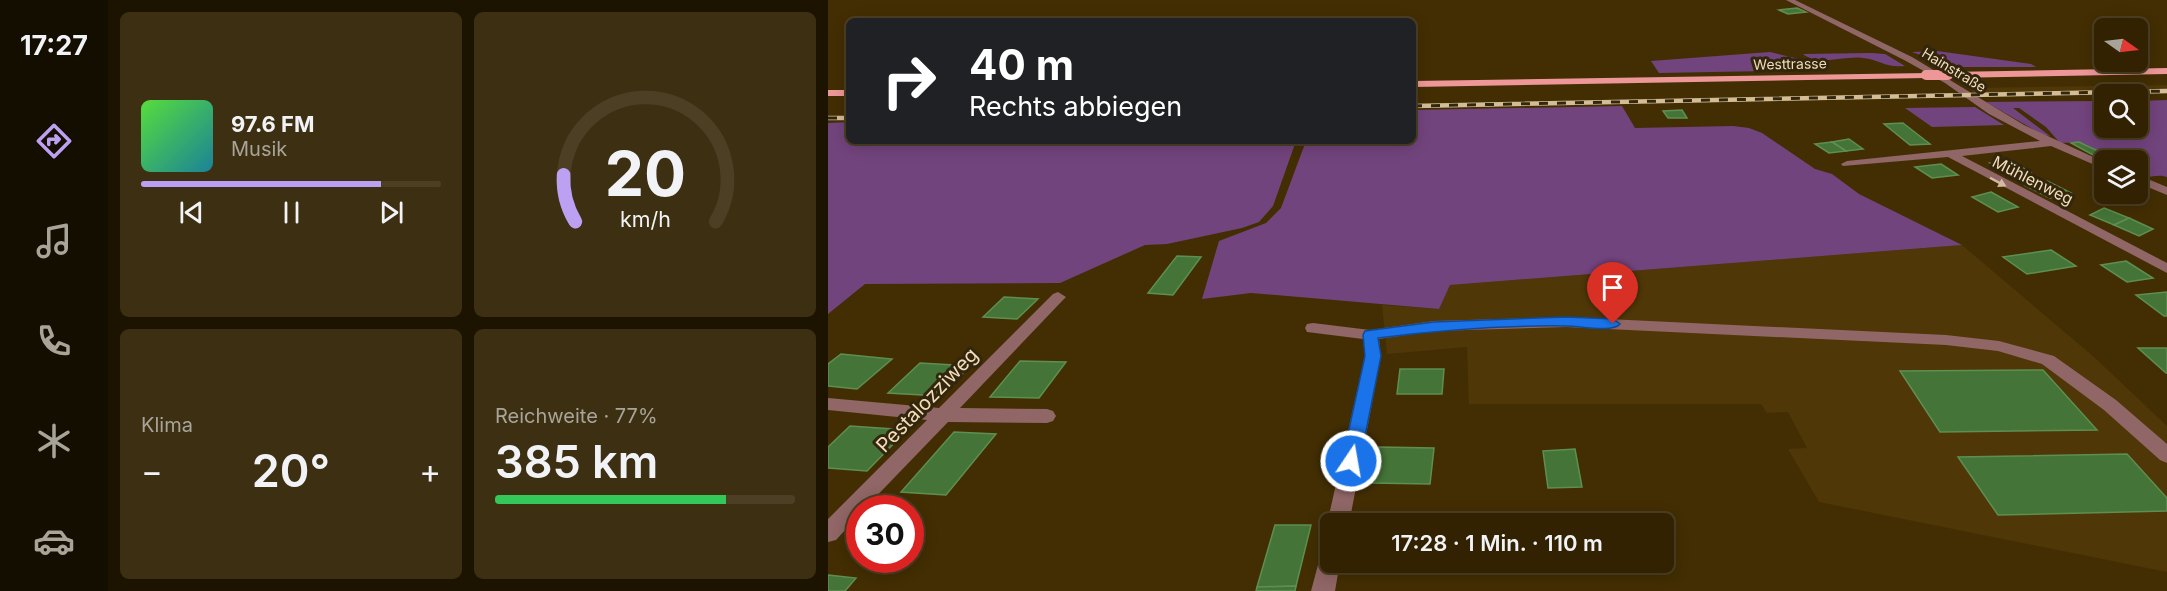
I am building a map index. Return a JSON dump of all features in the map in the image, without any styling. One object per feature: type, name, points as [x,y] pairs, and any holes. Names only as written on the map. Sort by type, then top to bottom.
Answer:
[{"type":"main road","name":"Westtrasse","points":[[1416,84],[2167,71]]},
{"type":"main road","points":[[828,93],[846,93]]},
{"type":"street","name":"Hainstraße","points":[[1789,0],[1897,53],[1949,82],[1994,112],[2052,143],[2094,162]]},
{"type":"street","name":"Mühlenweg","points":[[1847,164],[2052,143]]},
{"type":"street","name":"Mühlenweg","points":[[1948,152],[1992,179],[2096,230],[2167,269]]},
{"type":"street","points":[[2148,183],[2167,191]]},
{"type":"street","name":"Pestalozziweg","points":[[828,533],[1058,297]]},
{"type":"street","points":[[1313,328],[1370,335],[1434,326],[1566,322],[1946,340],[1999,346],[2048,360],[2110,405],[2167,455]]},
{"type":"street","points":[[1340,513],[1373,356],[1370,335]]},
{"type":"street","points":[[828,404],[945,415],[1047,416]]},
{"type":"street","points":[[1323,591],[1327,573]]},
{"type":"shaded area","points":[[1937,51],[2031,64],[2036,67],[1953,67],[1912,52]]},
{"type":"shaded area","points":[[1770,52],[1803,60],[1815,70],[1659,73],[1651,61]]},
{"type":"shaded area","points":[[1803,54],[1885,54],[1905,66],[1893,66],[1856,57],[1817,60]]},
{"type":"shaded area","points":[[2148,85],[2167,85],[2167,94],[2148,94]]},
{"type":"shaded area","points":[[2094,86],[2094,95],[1981,97],[1968,88]]},
{"type":"shaded area","points":[[2167,100],[2167,177],[2148,177],[2148,150],[2094,152],[2079,142],[2060,143],[2046,127],[2019,108],[2013,108],[2050,136],[2043,135],[1986,102],[2094,101],[2094,138],[2148,138],[2148,101]]},
{"type":"shaded area","points":[[1622,106],[1635,128],[1733,126],[1749,128],[1762,133],[1815,169],[1832,174],[1859,194],[1962,245],[1450,285],[1439,309],[1251,293],[1202,299],[1219,241],[1266,223],[1281,208],[1305,144],[1416,144],[1416,110]]},
{"type":"shaded area","points":[[1975,107],[2004,125],[1932,127],[1905,108]]},
{"type":"shaded area","points":[[846,122],[846,144],[1295,144],[1273,206],[1259,222],[1242,228],[1167,244],[1145,245],[1060,283],[865,284],[828,314],[828,123]]},
{"type":"shaded area","points":[[1962,245],[2094,357],[2167,426],[2167,572],[1819,502],[1788,449],[1807,448],[1788,412],[1767,413],[1761,404],[1469,404],[1467,347],[1387,354],[1382,305],[1439,309],[1450,285]]},
{"type":"building","points":[[1797,8],[1806,12],[1788,14],[1779,10]]},
{"type":"building","points":[[1682,110],[1687,118],[1668,118],[1663,111]]},
{"type":"building","points":[[1903,123],[1930,144],[1910,145],[1884,124]]},
{"type":"building","points":[[1849,139],[1863,149],[1846,151],[1832,142]]},
{"type":"building","points":[[1832,142],[1846,151],[1829,153],[1815,144]]},
{"type":"building","points":[[2079,142],[2096,150],[2094,150],[2094,156],[2071,143]]},
{"type":"building","points":[[2012,161],[2031,173],[2009,175],[1990,163]]},
{"type":"building","points":[[1941,164],[1958,175],[1932,178],[1915,167]]},
{"type":"building","points":[[2047,181],[2071,193],[2050,198],[2026,186]]},
{"type":"building","points":[[1991,192],[2018,207],[1998,212],[1972,197]]},
{"type":"building","points":[[2104,208],[2129,218],[2114,225],[2090,215]]},
{"type":"building","points":[[2129,218],[2153,229],[2139,236],[2114,225]]},
{"type":"building","points":[[2051,250],[2076,266],[2027,274],[2003,257]]},
{"type":"building","points":[[1177,256],[1201,257],[1173,295],[1148,293]]},
{"type":"building","points":[[2126,261],[2153,278],[2127,282],[2101,265]]},
{"type":"building","points":[[2167,292],[2167,316],[2136,295]]},
{"type":"building","points":[[1004,297],[1038,299],[1017,319],[983,317]]},
{"type":"building","points":[[2138,348],[2167,348],[2167,373],[2166,373]]},
{"type":"building","points":[[841,354],[892,359],[857,389],[828,386],[828,364]]},
{"type":"building","points":[[1020,361],[1066,362],[1039,398],[990,397]]},
{"type":"building","points":[[920,363],[970,366],[940,396],[888,393]]},
{"type":"building","points":[[1400,369],[1444,369],[1442,394],[1397,394]]},
{"type":"building","points":[[2043,370],[2097,430],[1940,432],[1900,371]]},
{"type":"building","points":[[850,426],[907,430],[867,471],[828,468],[828,447]]},
{"type":"building","points":[[954,432],[996,434],[946,495],[901,492]]},
{"type":"building","points":[[1379,447],[1434,448],[1430,484],[1372,483]]},
{"type":"building","points":[[1575,449],[1582,487],[1548,488],[1543,451]]},
{"type":"building","points":[[2127,454],[2167,498],[2167,511],[1998,515],[1958,457]]},
{"type":"building","points":[[1275,525],[1311,525],[1296,586],[1257,587]]},
{"type":"building","points":[[828,575],[856,578],[845,591],[828,591]]},
{"type":"building","points":[[1296,586],[1295,591],[1256,591],[1257,587]]},
{"type":"railway","points":[[1416,106],[2167,91]]},
{"type":"railway","points":[[828,118],[846,118]]},
{"type":"route","points":[[1351,461],[1373,356],[1370,335],[1434,326],[1566,322],[1613,324]]}]
